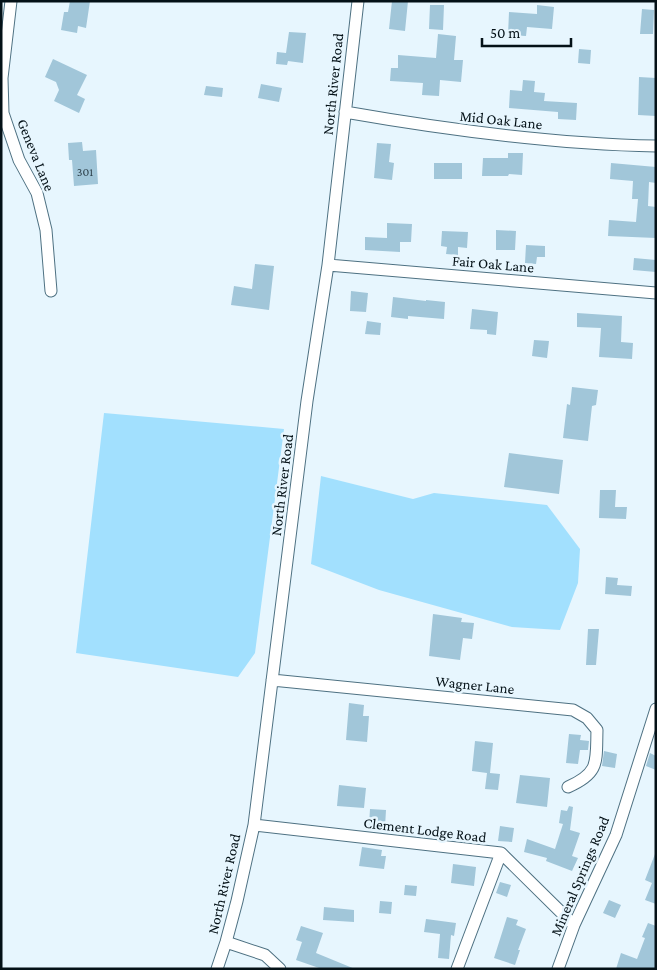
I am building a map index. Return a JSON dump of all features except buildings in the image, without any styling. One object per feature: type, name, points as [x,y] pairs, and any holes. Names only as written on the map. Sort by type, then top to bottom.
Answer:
[{"type":"street","name":"Geneva Lane","points":[[12,1],[4,32],[3,113],[19,160],[37,192],[46,230],[51,291]]},
{"type":"street","name":"North River Road","points":[[217,969],[226,942],[254,825],[309,391],[328,265],[358,1]]},
{"type":"street","name":"Mid Oak Lane","points":[[345,112],[428,127],[599,145],[656,146]]},
{"type":"street","name":"Fair Oak Lane","points":[[328,265],[656,293]]},
{"type":"street","name":"Wagner Lane","points":[[272,680],[573,710],[587,718],[597,730],[596,756],[593,771],[580,782],[568,787]]},
{"type":"street","name":"Mineral Springs Road","points":[[558,969],[574,925],[616,835],[656,709]]},
{"type":"street","name":"Clement Lodge Road","points":[[254,825],[501,853],[457,969]]},
{"type":"street","points":[[501,853],[574,925]]},
{"type":"street","points":[[226,942],[265,955],[280,969]]},
{"type":"shaded area","points":[[104,413],[284,429],[255,653],[238,677],[76,653]]},
{"type":"shaded area","points":[[321,476],[413,499],[434,493],[547,505],[580,549],[578,583],[560,630],[512,627],[379,590],[311,564]]}]
